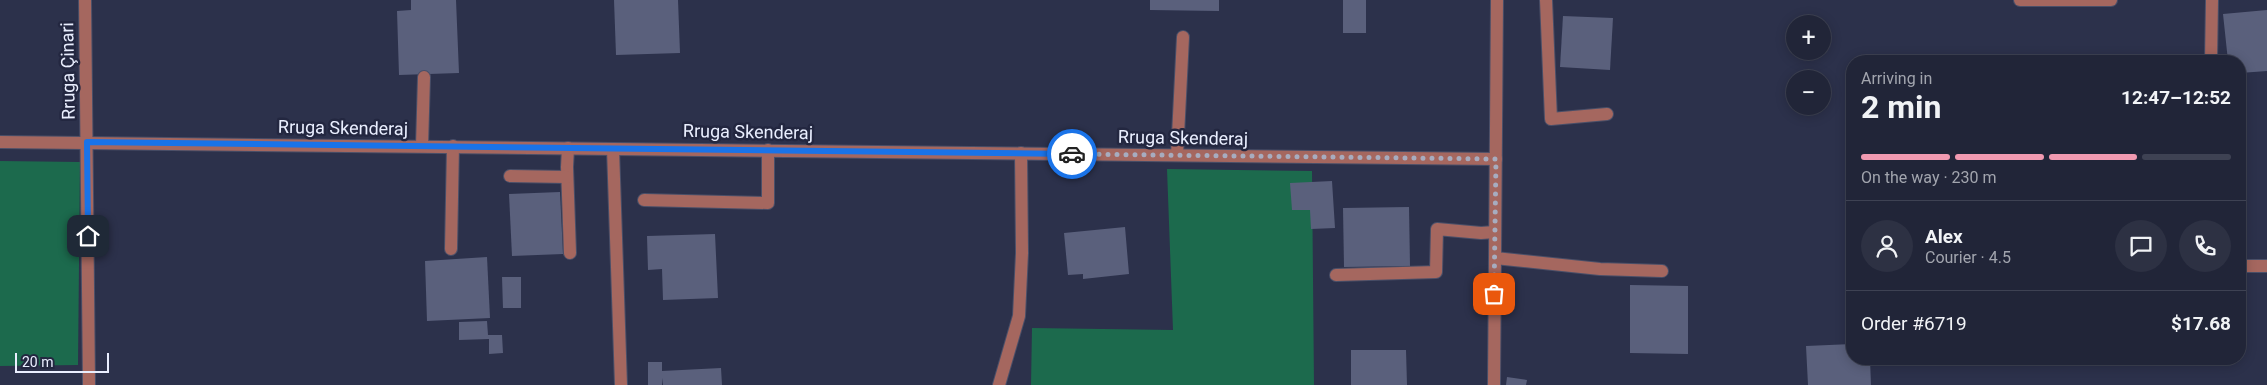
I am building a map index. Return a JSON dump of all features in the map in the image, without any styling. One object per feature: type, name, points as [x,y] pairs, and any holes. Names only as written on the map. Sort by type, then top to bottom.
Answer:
[{"type":"street","name":"Rruga Çinari","points":[[84,0],[89,385]]},
{"type":"street","points":[[1494,385],[1498,0]]},
{"type":"street","points":[[1546,0],[1551,119],[1607,114]]},
{"type":"street","points":[[2020,0],[2111,0]]},
{"type":"street","points":[[2211,55],[2212,0]]},
{"type":"street","points":[[1176,155],[1183,37]]},
{"type":"street","points":[[422,146],[424,77]]},
{"type":"street","name":"Rruga Skenderaj","points":[[0,142],[1496,159]]},
{"type":"street","points":[[450,249],[453,146]]},
{"type":"street","points":[[568,148],[567,177],[570,253]]},
{"type":"street","points":[[613,148],[621,385]]},
{"type":"street","points":[[644,200],[768,203],[768,150]]},
{"type":"street","points":[[999,385],[1019,316],[1022,254],[1021,153]]},
{"type":"street","points":[[510,176],[567,177]]},
{"type":"street","points":[[1336,275],[1436,272],[1437,229],[1481,233],[1495,232]]},
{"type":"street","points":[[1495,258],[1600,269],[1662,271]]},
{"type":"street","points":[[2246,266],[2267,266]]},
{"type":"green space","points":[[0,161],[80,162],[78,365],[0,366]]},
{"type":"green space","points":[[1167,169],[1312,171],[1314,385],[1031,385],[1032,328],[1173,330]]},
{"type":"building","points":[[411,0],[456,0],[459,73],[399,75],[397,11],[411,10]]},
{"type":"building","points":[[614,0],[678,0],[680,53],[616,55]]},
{"type":"building","points":[[1150,0],[1219,0],[1219,11],[1150,10]]},
{"type":"building","points":[[1343,0],[1366,0],[1366,33],[1343,33]]},
{"type":"building","points":[[2267,10],[2267,71],[2246,73],[2246,55],[2227,55],[2223,14]]},
{"type":"building","points":[[1563,16],[1613,18],[1610,70],[1560,67]]},
{"type":"building","points":[[1332,181],[1335,228],[1311,229],[1310,210],[1292,210],[1290,183]]},
{"type":"building","points":[[560,192],[563,254],[512,256],[509,194]]},
{"type":"building","points":[[1409,207],[1410,266],[1344,267],[1343,208]]},
{"type":"building","points":[[1125,227],[1129,274],[1083,279],[1083,274],[1068,275],[1064,233]]},
{"type":"building","points":[[715,234],[718,298],[663,300],[662,269],[648,270],[647,236]]},
{"type":"building","points":[[487,257],[490,318],[427,321],[425,261]]},
{"type":"building","points":[[502,277],[521,277],[521,308],[503,308]]},
{"type":"building","points":[[1630,285],[1688,286],[1688,354],[1630,353]]},
{"type":"building","points":[[487,321],[488,335],[502,335],[503,353],[489,354],[489,339],[459,340],[459,322]]},
{"type":"building","points":[[1846,344],[1846,365],[1870,365],[1871,385],[1808,385],[1806,346]]},
{"type":"building","points":[[1351,350],[1406,350],[1407,385],[1351,385]]},
{"type":"building","points":[[648,362],[662,362],[662,371],[721,368],[722,385],[663,385],[663,378],[662,385],[648,385]]},
{"type":"building","points":[[1507,377],[1527,380],[1526,385],[1506,385]]},
{"type":"way so far","points":[[1072,154],[1496,159],[1494,294]]},
{"type":"route","points":[[88,236],[87,142],[1072,154]]}]
